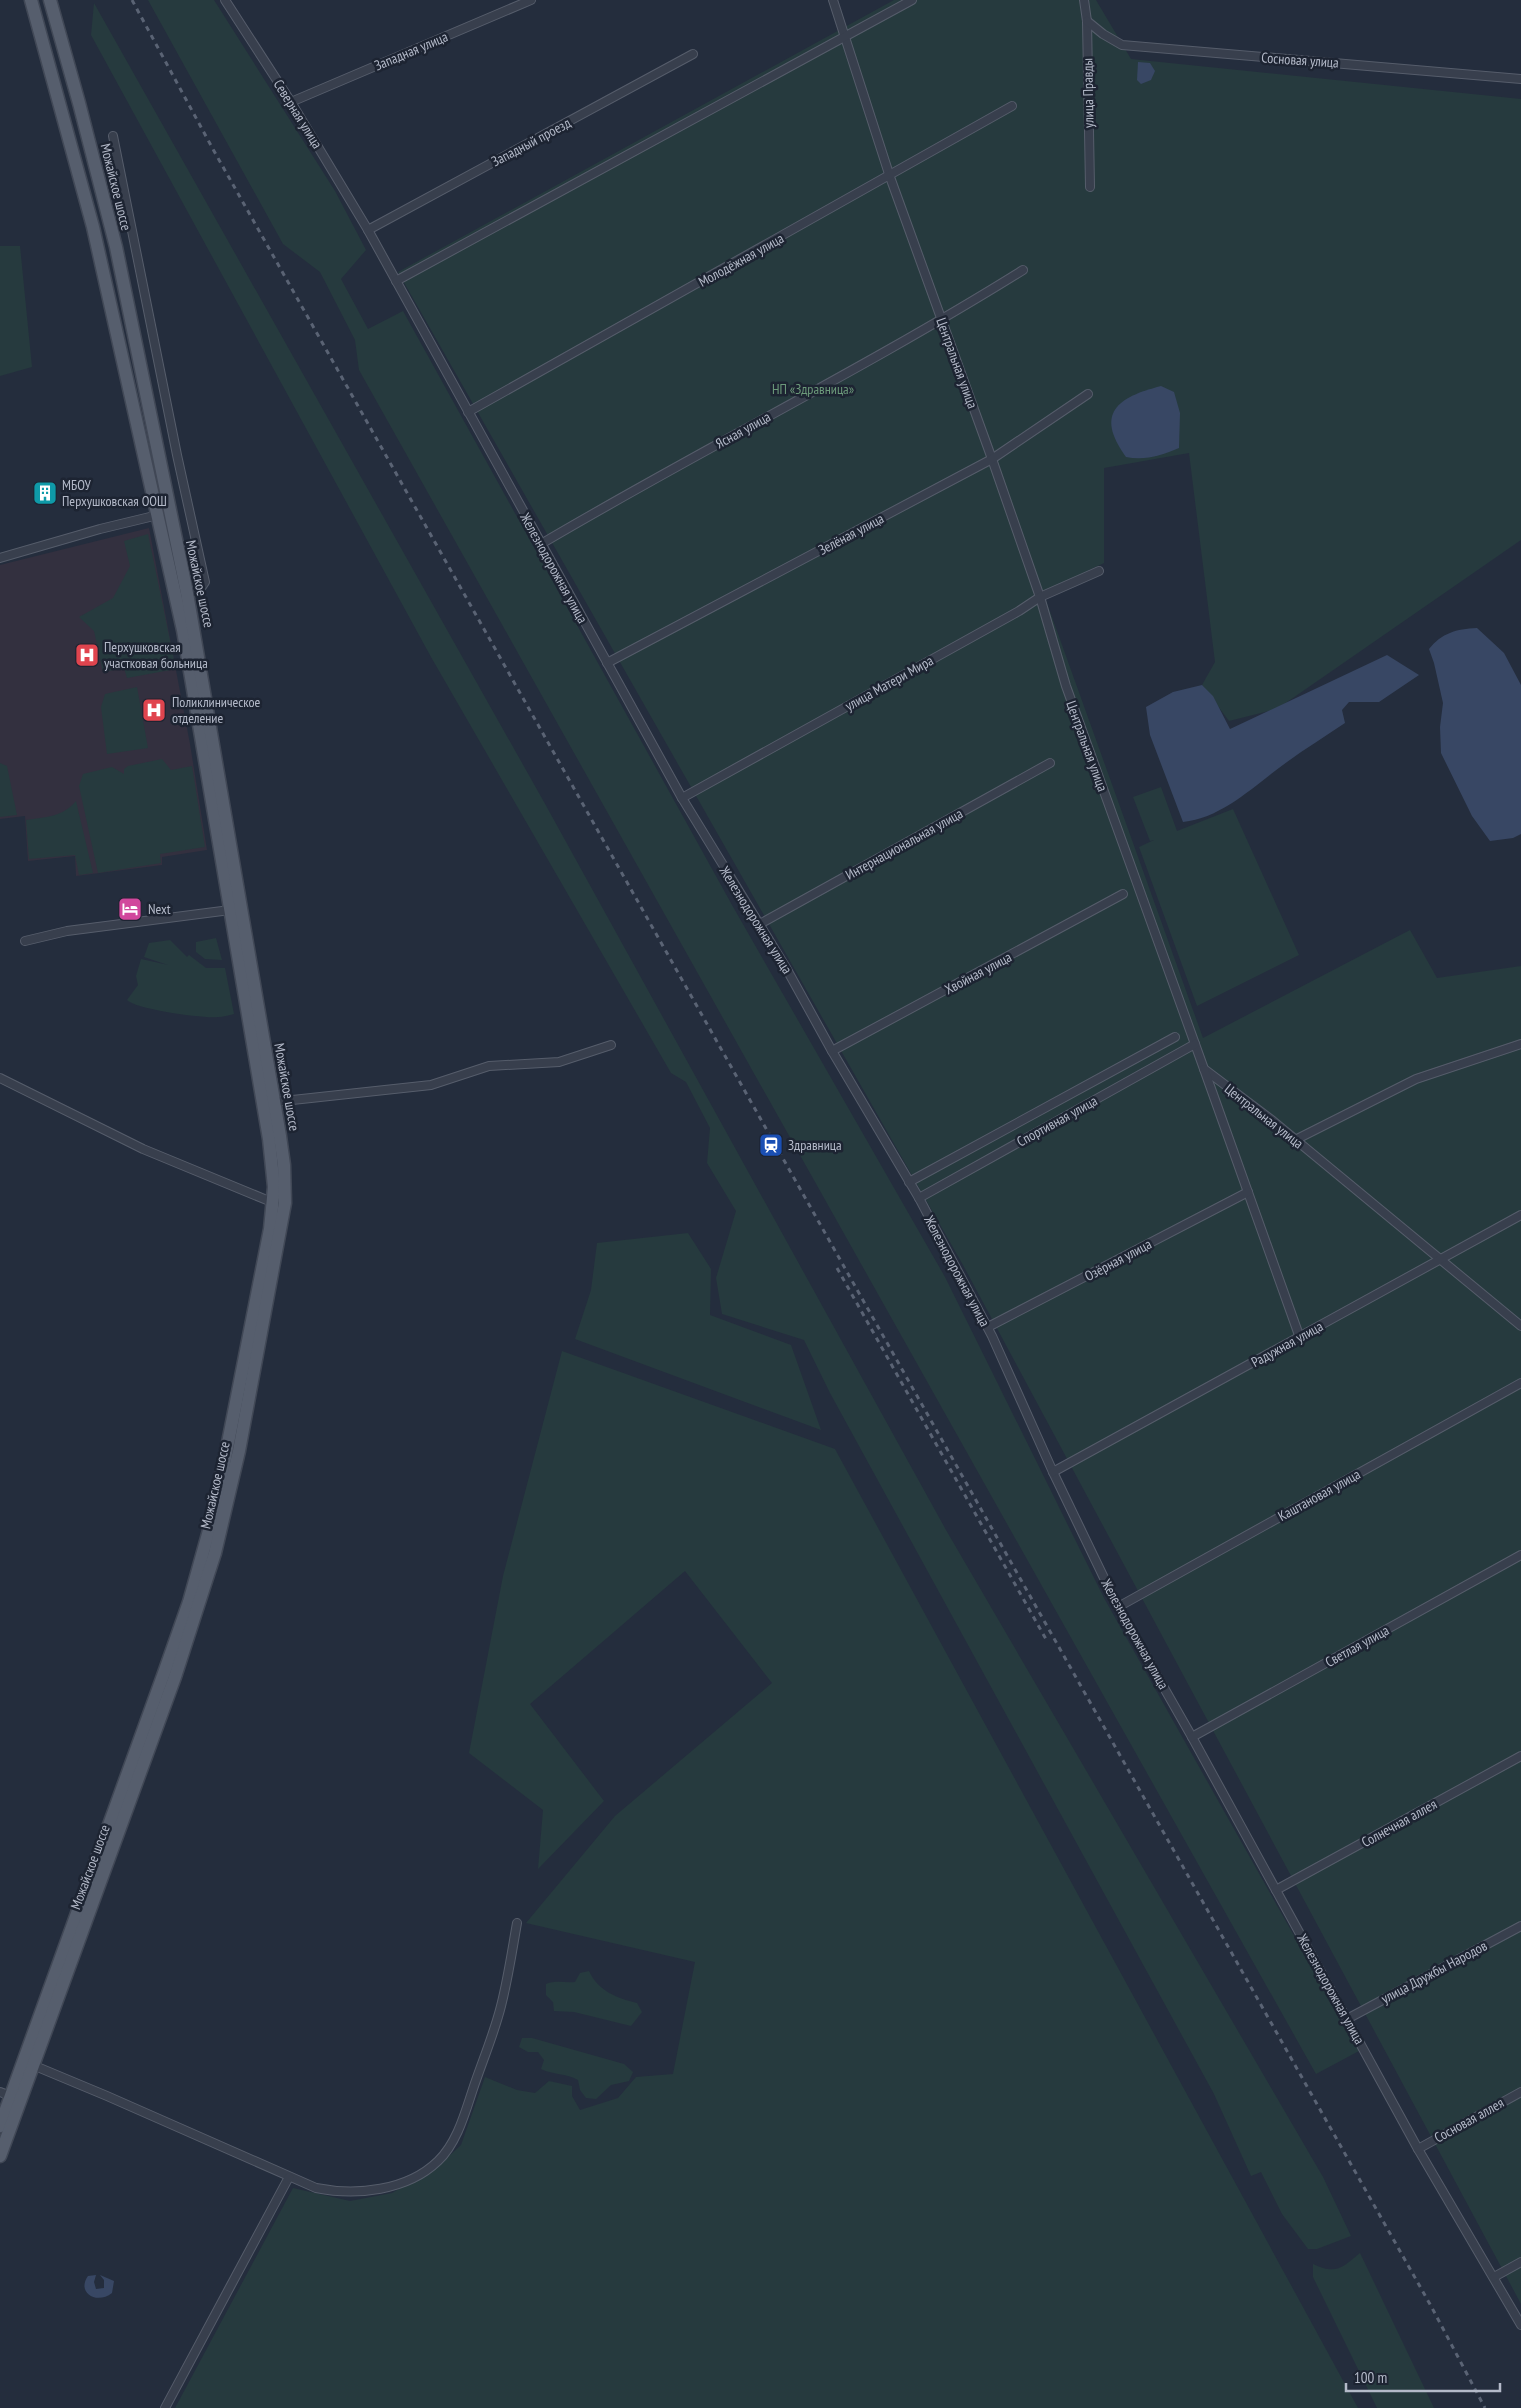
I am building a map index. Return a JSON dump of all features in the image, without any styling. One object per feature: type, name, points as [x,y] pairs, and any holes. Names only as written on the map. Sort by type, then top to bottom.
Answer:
[{"type":"main road","name":"Можайское шоссе","points":[[0,2126],[189,1602],[215,1509],[228,1448],[274,1203],[273,1166],[183,630],[92,227],[62,108],[31,0]]},
{"type":"main road","name":"Можайское шоссе","points":[[0,2156],[11,2096],[34,2066],[181,1659],[207,1579],[225,1512],[243,1431],[284,1203],[284,1165],[274,1102],[187,593],[116,247],[50,0]]},
{"type":"street","name":"Северная улица","points":[[225,0],[291,102],[368,230]]},
{"type":"street","name":"Западная улица","points":[[291,102],[531,0]]},
{"type":"street","name":"Центральная улица","points":[[832,0],[890,177],[1040,598],[1066,686],[1204,1069],[1295,1140],[1521,1326]]},
{"type":"street","points":[[396,281],[594,174],[844,35],[912,0]]},
{"type":"street","name":"улица Правды","points":[[1084,0],[1087,21],[1090,187]]},
{"type":"street","name":"Сосновая улица","points":[[1087,21],[1122,46],[1521,79]]},
{"type":"street","name":"Западный проезд","points":[[368,230],[693,54]]},
{"type":"street","name":"Молодёжная улица","points":[[468,412],[890,177],[1012,106]]},
{"type":"street","points":[[113,136],[177,455],[205,582],[199,590],[187,593]]},
{"type":"street","name":"Железнодорожная улица","points":[[368,230],[682,798],[758,925],[785,966],[832,1051],[910,1182],[988,1327],[1052,1472],[1118,1607],[1192,1737],[1418,2149],[1521,2325]]},
{"type":"street","name":"Ясная улица","points":[[541,544],[624,495],[942,321],[1023,270]]},
{"type":"street","name":"Зелёная улица","points":[[607,663],[992,459],[1088,394]]},
{"type":"street","points":[[0,558],[100,529],[158,515]]},
{"type":"street","name":"улица Матери Мира","points":[[682,798],[1020,611],[1040,598],[1099,571]]},
{"type":"street","name":"Интернациональная улица","points":[[758,925],[1050,763]]},
{"type":"street","name":"Хвойная улица","points":[[832,1051],[1123,894]]},
{"type":"street","points":[[25,941],[67,930],[230,910]]},
{"type":"street","points":[[910,1182],[1175,1037]]},
{"type":"street","name":"Спортивная улица","points":[[918,1198],[1195,1044]]},
{"type":"street","points":[[1295,1140],[1416,1079],[1521,1044]]},
{"type":"street","points":[[274,1102],[431,1085],[489,1066],[559,1062],[611,1045]]},
{"type":"street","points":[[1204,1069],[1300,1338]]},
{"type":"street","points":[[0,1078],[143,1149],[274,1203]]},
{"type":"street","name":"Озёрная улица","points":[[988,1327],[1248,1192]]},
{"type":"street","name":"Радужная улица","points":[[1052,1472],[1300,1338],[1439,1258],[1521,1215]]},
{"type":"street","name":"Каштановая улица","points":[[1118,1607],[1521,1383]]},
{"type":"street","name":"Светлая улица","points":[[1192,1737],[1521,1554]]},
{"type":"street","name":"Солнечная аллея","points":[[1276,1890],[1521,1756]]},
{"type":"street","points":[[34,2066],[316,2188],[338,2193],[354,2192],[371,2190],[408,2180],[438,2161],[450,2147],[465,2112],[501,2006],[517,1924]]},
{"type":"street","name":"улица Дружбы Народов","points":[[1348,2019],[1521,1926]]},
{"type":"street","name":"Сосновая аллея","points":[[1418,2149],[1521,2092]]},
{"type":"street","points":[[165,2408],[289,2177]]},
{"type":"street","points":[[1494,2277],[1521,2262]]},
{"type":"shaded area","name":"Перхушковская участковая больница","points":[[149,528],[190,744],[207,850],[162,857],[162,865],[76,876],[75,856],[28,861],[25,816],[0,819],[0,565]]},
{"type":"green space","points":[[148,0],[214,0],[335,191],[366,250],[341,279],[368,329],[403,311],[732,905],[945,1277],[1104,1598],[1359,2051],[1316,2074],[359,370],[355,340],[320,272],[283,244]]},
{"type":"green space","name":"НП «Здравница»","points":[[894,0],[1096,0],[1131,59],[1521,99],[1521,540],[1277,709],[1229,721],[1202,685],[1215,662],[1189,453],[1104,468],[1104,563],[1043,592],[1203,1038],[1410,930],[1437,978],[1521,966],[1521,2304],[963,1265],[398,272]]},
{"type":"green space","points":[[94,3],[544,802],[946,1530],[1323,2177],[1351,2236],[1317,2249],[1308,2249],[1282,2214],[1261,2172],[1251,2176],[1214,2094],[830,1393],[804,1340],[722,1314],[716,1278],[736,1211],[707,1163],[710,1128],[686,1082],[671,1073],[431,657],[91,35]]},
{"type":"green space","points":[[0,246],[20,246],[32,367],[0,376]]},
{"type":"green space","points":[[148,534],[176,669],[127,678],[124,668],[103,672],[94,631],[79,617],[113,598],[130,566],[124,541]]},
{"type":"green space","points":[[137,687],[148,748],[107,754],[101,707],[105,694]]},
{"type":"green space","points":[[162,759],[171,770],[192,766],[205,847],[160,854],[161,863],[98,873],[79,786],[83,774],[112,767],[124,774],[124,769],[128,766]]},
{"type":"green space","points":[[0,763],[7,766],[17,815],[0,817]]},
{"type":"green space","points":[[1161,787],[1177,831],[1233,809],[1299,955],[1197,1006],[1139,847],[1154,840],[1150,841],[1133,797]]},
{"type":"green space","points":[[76,801],[93,873],[79,875],[75,855],[29,859],[26,820],[59,813]]},
{"type":"green space","points":[[216,938],[222,960],[205,959],[196,952],[196,942]]},
{"type":"green space","points":[[170,940],[187,957],[189,955],[206,968],[225,968],[234,1014],[222,1017],[186,1015],[143,1007],[127,1000],[138,985],[136,976],[141,959],[168,965],[144,957],[149,943]]},
{"type":"green space","points":[[688,1233],[711,1269],[710,1315],[791,1345],[821,1430],[575,1339],[591,1290],[597,1243]]},
{"type":"green space","points":[[562,1351],[835,1449],[1358,2408],[175,2408],[293,2188],[350,2201],[392,2193],[436,2168],[461,2145],[485,2077],[517,2090],[535,2093],[549,2081],[572,2086],[572,2096],[580,2110],[618,2098],[636,2077],[673,2074],[695,1962],[526,1923],[615,1816],[772,1683],[685,1571],[530,1704],[604,1801],[538,1869],[543,1810],[469,1753],[503,1576]]},
{"type":"green space","points":[[589,1971],[597,1984],[609,1993],[637,2003],[642,2012],[631,2026],[574,2012],[554,2011],[553,2002],[546,1995],[546,1984],[575,1982],[580,1973]]},
{"type":"green space","points":[[522,2038],[532,2038],[624,2064],[633,2072],[629,2081],[611,2085],[596,2099],[586,2098],[580,2090],[578,2080],[541,2069],[544,2060],[538,2052],[528,2052],[519,2047]]},
{"type":"green space","points":[[1360,2253],[1434,2408],[1377,2408],[1313,2277],[1313,2264],[1328,2269],[1338,2268],[1348,2263]]},
{"type":"water","points":[[1138,62],[1150,63],[1155,71],[1151,80],[1141,84],[1137,80]]},
{"type":"water","points":[[1161,386],[1174,392],[1180,413],[1179,448],[1147,458],[1126,457],[1112,429],[1112,418],[1115,409],[1133,396]]},
{"type":"water","points":[[1477,628],[1504,653],[1521,685],[1521,834],[1513,838],[1490,841],[1472,816],[1441,753],[1440,727],[1443,703],[1429,649],[1439,639],[1450,633],[1462,629]]},
{"type":"water","points":[[1387,655],[1419,675],[1379,702],[1349,702],[1342,710],[1345,723],[1225,807],[1198,819],[1183,822],[1150,735],[1146,707],[1173,692],[1202,685],[1213,696],[1230,729]]},
{"type":"water","points":[[96,2275],[94,2282],[96,2289],[104,2288],[104,2280],[100,2275],[114,2281],[112,2293],[100,2298],[86,2292],[85,2282],[88,2276]]},
{"type":"railway","points":[[132,0],[214,151],[1431,2306],[1485,2408]]},
{"type":"railway","points":[[837,1268],[1047,1641]]},
{"type":"place","name":"МБОУ Перхушковская ООШ","points":[[45,493]]},
{"type":"place","name":"Перхушковская участковая больница","points":[[87,655]]},
{"type":"place","name":"Поликлиническое отделение","points":[[154,710]]},
{"type":"place","name":"Next","points":[[130,909]]},
{"type":"place","name":"Здравница","points":[[771,1145]]}]
